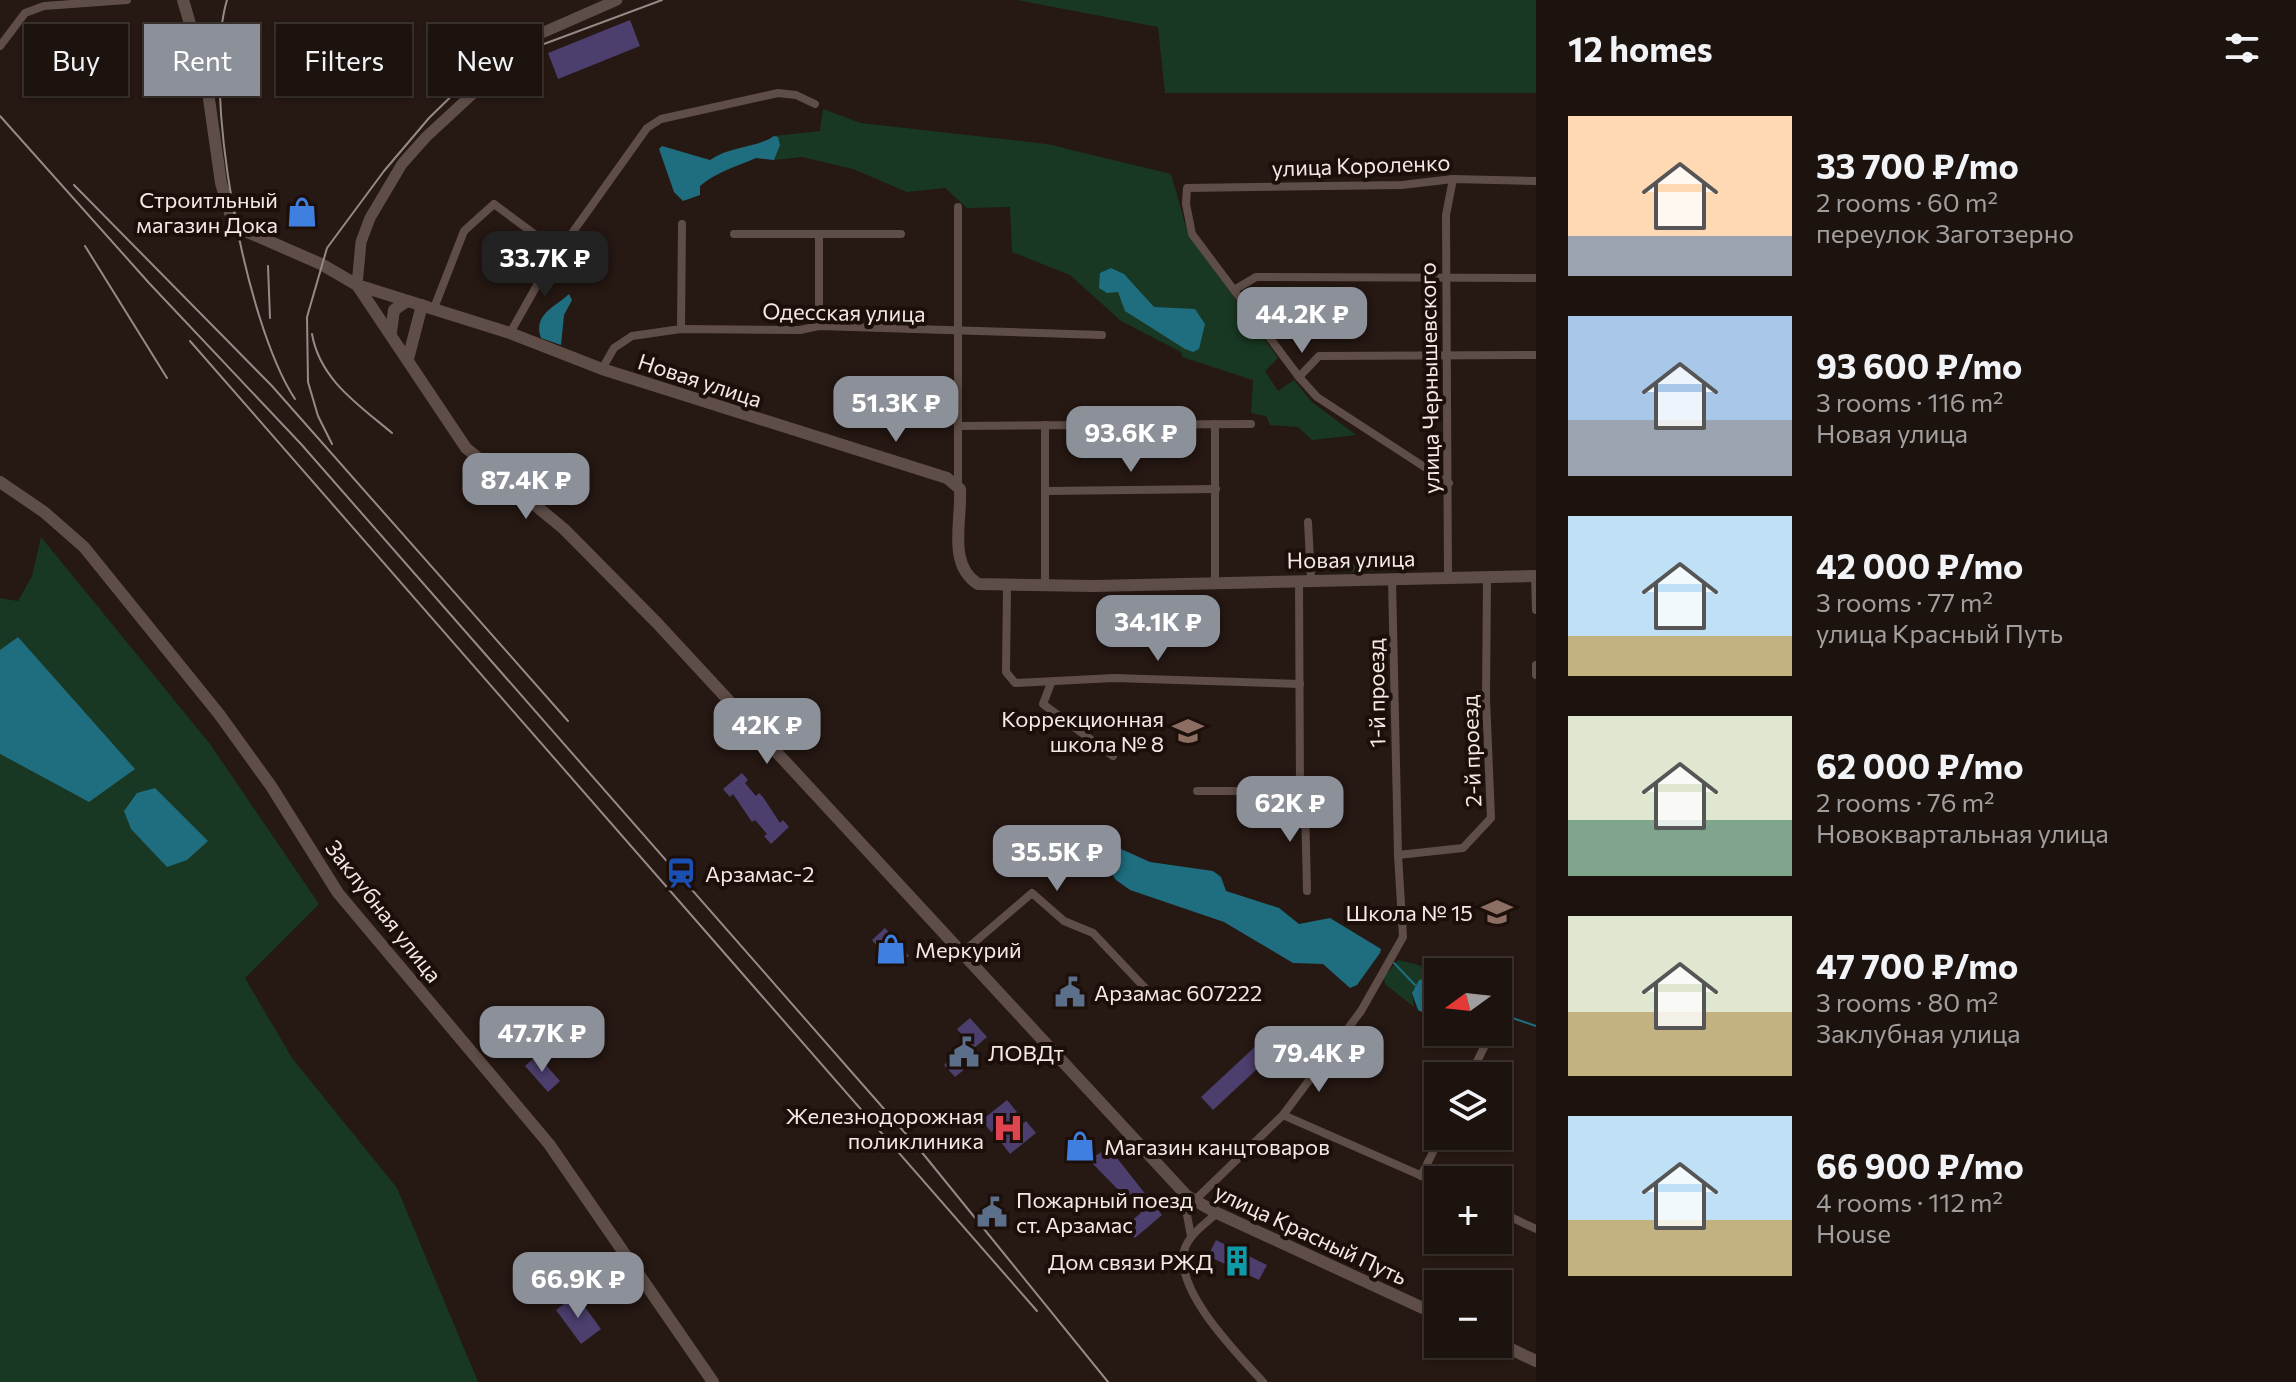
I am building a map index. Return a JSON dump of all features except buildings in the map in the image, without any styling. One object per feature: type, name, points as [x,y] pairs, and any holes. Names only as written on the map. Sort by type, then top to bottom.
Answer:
[{"type":"main road","name":"улица Красный Путь","points":[[183,0],[206,78],[226,206],[234,226],[321,264],[357,285],[391,332],[438,411],[466,448],[564,529],[613,578],[1183,1191],[1194,1201],[1217,1213],[1424,1309]]},
{"type":"main road","name":"Новая улица","points":[[357,285],[510,333],[602,369],[947,478],[958,486],[958,549],[965,576],[978,584],[1007,587],[1536,576]]},
{"type":"main road","points":[[391,332],[394,310],[407,301]]},
{"type":"main road","points":[[408,360],[409,344],[428,306]]},
{"type":"main road","name":"Заклубная улица","points":[[0,482],[44,512],[84,547],[219,714],[271,786],[338,893],[549,1144],[713,1382]]},
{"type":"main road","points":[[1512,1350],[1536,1361]]},
{"type":"street","points":[[0,46],[25,13],[44,6],[127,0]]},
{"type":"street","points":[[357,285],[361,242],[370,218],[402,164],[426,137],[492,76],[510,47],[617,0]]},
{"type":"street","points":[[510,333],[520,310],[647,128],[661,119],[778,93],[796,95],[815,104]]},
{"type":"street","name":"улица Короленко","points":[[1234,290],[1192,234],[1186,204],[1187,188],[1402,185],[1453,179],[1536,181]]},
{"type":"street","name":"улица Чернышевского","points":[[1448,577],[1446,215],[1453,179]]},
{"type":"street","points":[[428,306],[464,231],[494,204],[560,253]]},
{"type":"street","points":[[958,207],[958,486]]},
{"type":"street","points":[[681,329],[682,224]]},
{"type":"street","points":[[734,234],[901,234]]},
{"type":"street","points":[[819,235],[819,326]]},
{"type":"street","points":[[1449,483],[1317,397],[1234,290],[1256,277],[1536,278]]},
{"type":"street","name":"Одесская улица","points":[[602,369],[614,348],[632,336],[681,329],[800,330],[819,326],[1102,335]]},
{"type":"street","points":[[1299,377],[1319,356],[1536,355]]},
{"type":"street","points":[[1215,424],[1215,582]]},
{"type":"street","points":[[959,426],[1251,424]]},
{"type":"street","points":[[1045,425],[1045,586]]},
{"type":"street","points":[[1047,491],[1216,489]]},
{"type":"street","points":[[1307,891],[1305,806],[1300,791],[1300,684],[1308,522]]},
{"type":"street","points":[[1536,576],[1536,610]]},
{"type":"street","name":"2-й проезд","points":[[1398,855],[1463,848],[1491,818],[1486,699],[1487,577]]},
{"type":"street","name":"1-й проезд","points":[[1283,1115],[1361,1011],[1398,949],[1404,927],[1398,855],[1392,579]]},
{"type":"street","points":[[1007,587],[1006,672],[1015,683],[1114,678],[1300,684]]},
{"type":"street","points":[[1536,665],[1536,675]]},
{"type":"street","points":[[1051,683],[1043,704],[1113,756]]},
{"type":"street","points":[[1197,791],[1300,791]]},
{"type":"street","points":[[963,952],[1032,893],[1064,921],[1093,933],[1146,989]]},
{"type":"street","points":[[1194,1201],[1283,1115],[1424,1177]]},
{"type":"street","points":[[1421,1176],[1434,1150]]},
{"type":"street","points":[[1183,1191],[1191,1236]]},
{"type":"street","points":[[1217,1213],[1191,1236],[1183,1252],[1187,1279],[1214,1326],[1263,1382]]},
{"type":"street","points":[[1512,1218],[1536,1229]]},
{"type":"green space","points":[[1017,0],[1536,0],[1536,93],[1165,93],[1158,27]]},
{"type":"green space","points":[[823,109],[861,123],[1047,144],[1171,174],[1188,234],[1278,358],[1265,371],[1278,391],[1294,380],[1312,402],[1356,435],[1312,440],[1298,427],[1270,425],[1266,416],[1251,413],[1253,380],[1182,357],[1181,352],[1121,321],[1070,275],[1012,252],[1010,207],[967,208],[945,188],[907,192],[853,169],[802,157],[774,160],[780,144],[774,136],[820,131]]},
{"type":"green space","points":[[41,537],[210,744],[319,904],[245,978],[292,1058],[397,1188],[478,1382],[0,1382],[0,754],[89,802],[57,685],[18,637],[0,650],[0,598],[18,601],[32,576]]},
{"type":"green space","points":[[1392,556],[1405,571],[1315,572],[1316,558]]},
{"type":"green space","points":[[1398,960],[1424,966],[1424,977],[1412,993],[1414,1007],[1385,984],[1384,977]]},
{"type":"water","points":[[778,137],[780,145],[774,160],[756,158],[727,170],[700,186],[700,195],[683,201],[674,192],[659,149],[662,146],[710,160]]},
{"type":"water","points":[[1111,268],[1124,274],[1154,307],[1195,309],[1205,324],[1199,349],[1193,352],[1185,349],[1125,311],[1118,292],[1107,293],[1099,288],[1100,273]]},
{"type":"water","points":[[569,294],[572,300],[564,315],[561,345],[541,338],[542,317]]},
{"type":"water","points":[[18,637],[135,769],[89,802],[0,754],[0,650]]},
{"type":"water","points":[[155,788],[208,841],[187,860],[167,867],[131,829],[124,811],[137,793]]},
{"type":"water","points":[[1056,831],[1090,835],[1150,862],[1213,871],[1221,877],[1226,891],[1279,908],[1299,924],[1330,918],[1381,949],[1380,953],[1357,985],[1350,988],[1323,964],[1293,963],[1224,922],[1130,890],[1116,880],[1106,866],[1095,863],[1074,843],[1059,843],[1049,837]]},
{"type":"water","points":[[1424,979],[1424,1013],[1418,1010],[1412,993],[1419,980]]},
{"type":"waterway","points":[[1394,963],[1415,985]]},
{"type":"waterway","points":[[1512,1018],[1536,1026]]},
{"type":"railway","points":[[227,0],[220,39],[220,88],[232,204],[260,317],[277,364],[295,399]]},
{"type":"railway","points":[[332,444],[318,416],[308,382],[307,317],[327,248],[384,171],[429,118],[471,77],[501,60],[662,0]]},
{"type":"railway","points":[[0,116],[149,283],[301,444],[920,1150],[1108,1382]]},
{"type":"railway","points":[[74,185],[272,386],[568,721]]},
{"type":"railway","points":[[85,246],[167,378]]},
{"type":"railway","points":[[268,266],[270,318]]},
{"type":"railway","points":[[312,334],[316,350],[332,378],[354,402],[392,433]]},
{"type":"railway","points":[[190,341],[1037,1311]]},
{"type":"place","name":"Строитльный магазин Дока","points":[[302,212]]},
{"type":"place","name":"Коррекционная школа № 8","points":[[1188,731]]},
{"type":"place","name":"Арзамас-2","points":[[681,873]]},
{"type":"place","name":"Школа № 15","points":[[1497,912]]},
{"type":"place","name":"Меркурий","points":[[891,949]]},
{"type":"place","name":"Арзамас 607222","points":[[1070,992]]},
{"type":"place","name":"ЛОВДт","points":[[964,1052]]},
{"type":"place","name":"Железнодорожная поликлиника","points":[[1008,1128]]},
{"type":"place","name":"Магазин канцтоваров","points":[[1080,1146]]},
{"type":"place","name":"Пожарный поезд ст. Арзамас","points":[[992,1212]]},
{"type":"place","name":"Дом связи РЖД","points":[[1237,1261]]}]
